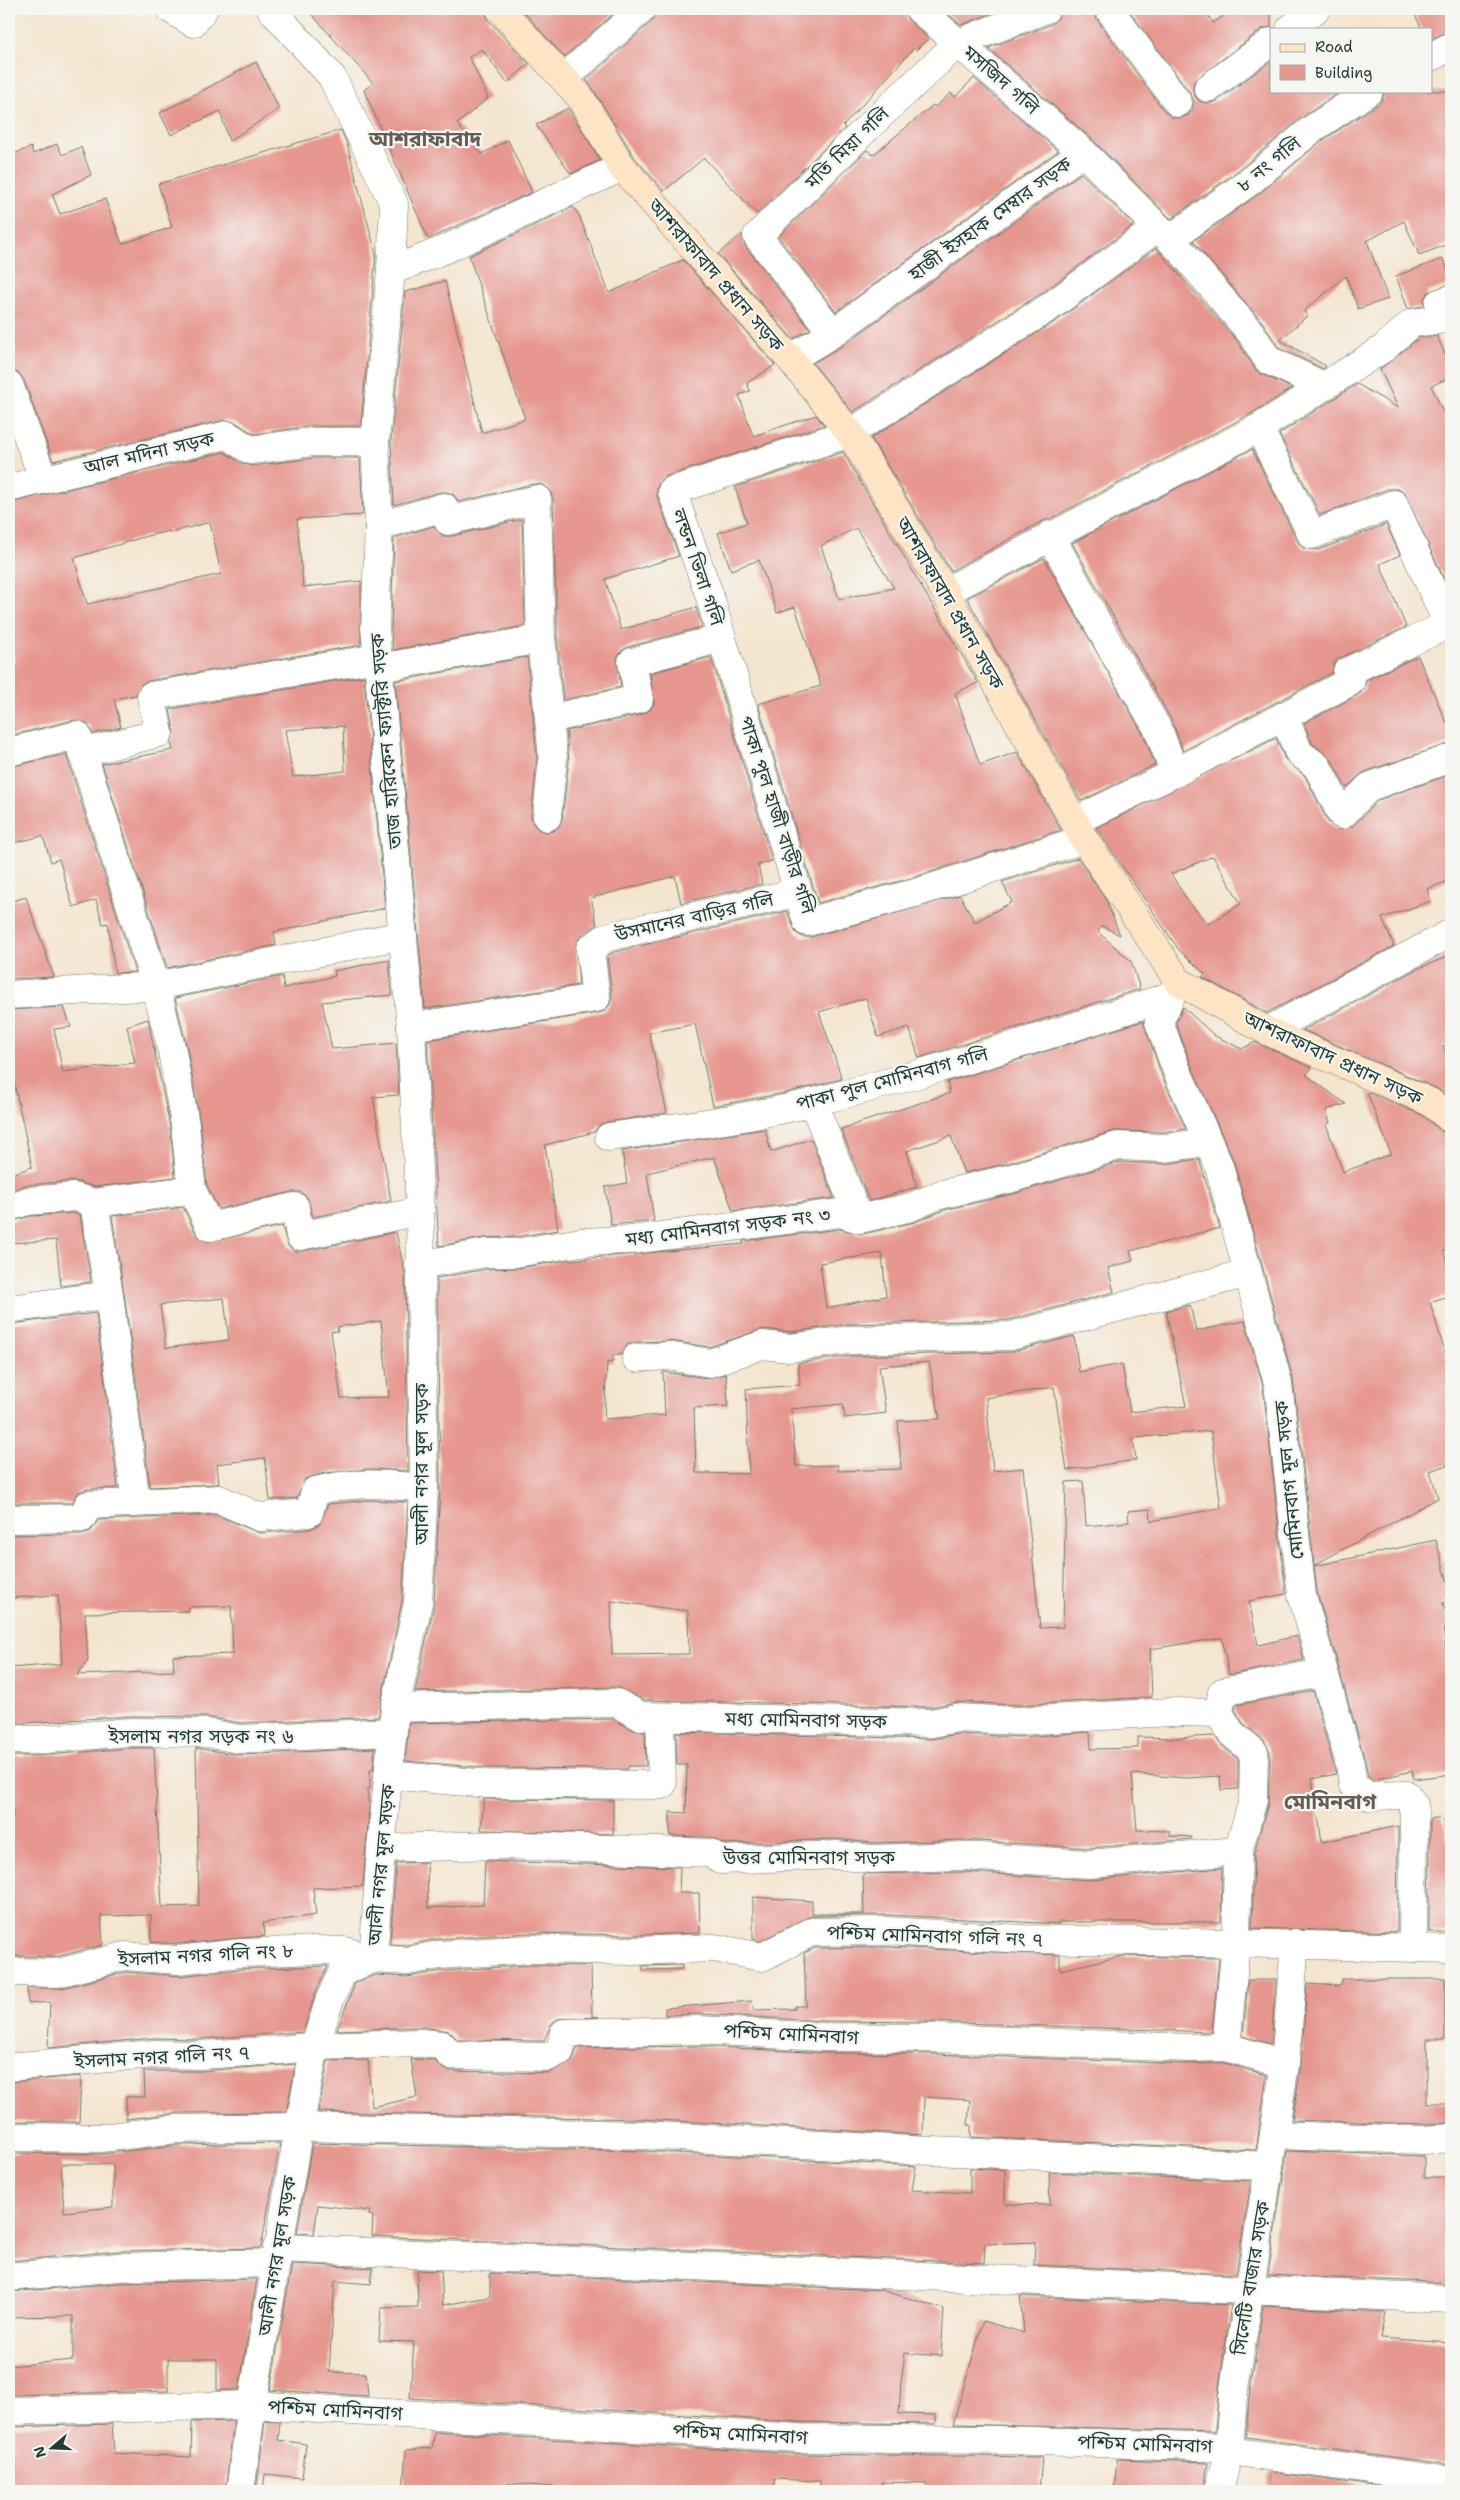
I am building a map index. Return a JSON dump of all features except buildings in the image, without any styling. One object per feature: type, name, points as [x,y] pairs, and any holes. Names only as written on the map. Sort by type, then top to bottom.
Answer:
[{"type":"street","points":[[170,9],[194,23],[204,9]]},
{"type":"street","name":"তাজ হারিকেন ফ্যাক্টরি সড়ক","points":[[271,9],[332,77],[394,204],[375,442],[379,526],[375,628],[403,935],[420,1211]]},
{"type":"street","name":"আশরাফাবাদ প্রধান সড়ক","points":[[500,9],[580,97],[622,167],[790,359],[850,433],[945,592],[1079,830],[1174,988],[1430,1102],[1451,1119]]},
{"type":"street","points":[[564,78],[642,9]]},
{"type":"street","name":"মসজিদ গলি","points":[[919,9],[1083,152]]},
{"type":"street","name":"মতি মিয়া গলি","points":[[833,333],[757,236],[958,43],[1046,9]]},
{"type":"street","points":[[1108,9],[1178,103]]},
{"type":"street","points":[[1291,28],[1316,9]]},
{"type":"street","points":[[1208,88],[1270,43]]},
{"type":"street","points":[[1432,56],[1451,46]]},
{"type":"street","name":"৮ নং গলি","points":[[850,433],[1164,233],[1249,182],[1311,130],[1367,92]]},
{"type":"street","name":"হাজী ইসহাক মেম্বার সড়ক","points":[[790,359],[833,333],[1083,152],[1164,233],[1251,333],[1268,360],[1322,386]]},
{"type":"street","points":[[390,271],[448,248],[622,167]]},
{"type":"street","points":[[945,592],[1050,535],[1259,428],[1384,348],[1412,323],[1444,320],[1439,303],[1451,298]]},
{"type":"street","points":[[9,385],[43,479]]},
{"type":"street","points":[[1079,830],[1175,773],[1351,681],[1347,672],[1450,624],[1394,504],[1312,535],[1259,428]]},
{"type":"street","name":"লন্ডন ভিলা গলি","points":[[549,719],[639,699],[632,662],[722,638],[709,594],[672,490],[850,433]]},
{"type":"street","name":"আল মদিনা সড়ক","points":[[9,488],[227,435],[250,450],[313,442],[375,442]]},
{"type":"street","points":[[379,526],[444,507],[448,521],[537,499],[541,639],[553,758],[547,817]]},
{"type":"street","points":[[1050,535],[1110,648],[1158,729],[1175,773]]},
{"type":"street","name":"পাকা পুল হাজী বাড়ীর গলি","points":[[722,638],[807,922],[919,892],[1079,830]]},
{"type":"street","points":[[82,753],[159,733],[151,696],[541,639]]},
{"type":"street","points":[[1284,716],[1299,753],[1317,766],[1342,815],[1369,787],[1451,758]]},
{"type":"street","points":[[9,752],[76,735],[156,986],[172,1051],[185,1125],[192,1190],[210,1227],[295,1207],[300,1236],[420,1211]]},
{"type":"street","name":"উসমানের বাড়ির গলি","points":[[410,1026],[596,998],[590,949],[607,937],[798,892]]},
{"type":"street","points":[[1267,1031],[1451,933]]},
{"type":"street","points":[[9,995],[156,986],[403,935]]},
{"type":"street","name":"পাকা পুল মোমিনবাগ গলি","points":[[608,1137],[709,1122],[812,1102],[1044,1037],[1174,988]]},
{"type":"street","name":"মোমিনবাগ মূল সড়ক","points":[[1174,988],[1159,1022],[1177,1071],[1219,1166],[1278,1383],[1302,1595],[1322,1672],[1350,1764],[1353,1785],[1360,1793],[1368,1796],[1407,1795],[1414,1805],[1413,1948]]},
{"type":"street","points":[[812,1102],[859,1219]]},
{"type":"street","name":"মধ্য মোমিনবাগ সড়ক নং ৩","points":[[419,1265],[486,1254],[516,1253],[581,1242],[631,1240],[840,1213],[859,1219],[911,1207],[939,1195],[1009,1179],[1118,1146],[1165,1148],[1208,1142]]},
{"type":"street","points":[[9,1207],[28,1201],[75,1197],[94,1203],[192,1190]]},
{"type":"street","points":[[94,1203],[109,1295],[136,1502]]},
{"type":"street","name":"আলী নগর মূল সড়ক","points":[[240,2491],[252,2405],[298,2127],[316,2046],[330,1999],[343,1971],[373,1959],[381,1848],[394,1720],[418,1603],[424,1488],[419,1265],[420,1211]]},
{"type":"street","points":[[636,1358],[668,1356],[710,1363],[762,1345],[790,1348],[849,1340],[1011,1336],[1248,1272]]},
{"type":"street","points":[[9,1309],[109,1295]]},
{"type":"street","points":[[9,1519],[82,1518],[88,1505],[219,1499],[259,1517],[309,1513],[314,1491],[340,1484],[371,1482],[424,1488]]},
{"type":"street","points":[[1226,2047],[1236,1943],[1238,1851],[1253,1800],[1254,1752],[1231,1733],[1219,1713],[1222,1692],[1322,1672]]},
{"type":"street","name":"মধ্য মোমিনবাগ সড়ক","points":[[394,1720],[618,1703],[640,1716],[932,1723],[956,1718],[1019,1722],[1170,1712],[1219,1713]]},
{"type":"street","points":[[388,1775],[488,1784],[662,1784],[660,1717]]},
{"type":"street","name":"ইসলাম নগর সড়ক নং ৬","points":[[9,1740],[35,1740],[130,1732],[207,1733],[239,1740],[394,1720]]},
{"type":"street","name":"উত্তর মোমিনবাগ সড়ক","points":[[381,1848],[500,1845],[710,1853],[720,1860],[836,1855],[871,1859],[963,1856],[1089,1864],[1238,1851]]},
{"type":"street","name":"পশ্চিম মোমিনবাগ গলি নং ৭","points":[[373,1959],[408,1961],[439,1955],[530,1949],[641,1951],[714,1948],[762,1958],[811,1932],[886,1932],[1024,1939],[1295,1943],[1451,1949]]},
{"type":"street","points":[[1285,2064],[1295,1943]]},
{"type":"street","name":"ইসলাম নগর গলি নং ৮","points":[[9,1972],[58,1972],[124,1956],[178,1960],[240,1954],[316,1950],[345,1951],[373,1959]]},
{"type":"street","name":"পশ্চিম মোমিনবাগ","points":[[316,2046],[421,2043],[442,2045],[450,2055],[548,2057],[560,2050],[564,2033],[699,2030],[823,2037],[933,2038],[1190,2048],[1226,2047],[1285,2064]]},
{"type":"street","name":"ইসলাম নগর গলি নং ৭","points":[[9,2067],[154,2054],[199,2055],[316,2046]]},
{"type":"street","name":"সিলেটি বাজার সড়ক","points":[[1219,2491],[1228,2449],[1233,2396],[1248,2292],[1285,2064]]},
{"type":"street","points":[[9,2137],[101,2138],[176,2129],[298,2127],[642,2135],[920,2151],[1269,2166]]},
{"type":"street","points":[[1274,2135],[1425,2140],[1451,2138]]},
{"type":"street","points":[[9,2277],[277,2255],[1451,2299]]},
{"type":"street","name":"পশ্চিম মোমিনবাগ","points":[[9,2411],[252,2405],[800,2438],[1001,2440],[1228,2449],[1451,2482]]},
{"type":"district","name":"আশরাফাবাদ","points":[[425,139]]},
{"type":"district","name":"মোমিনবাগ","points":[[1330,1802]]}]
